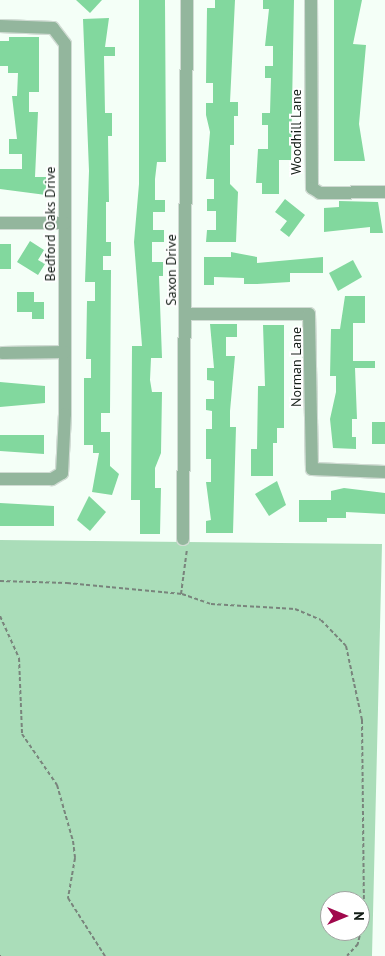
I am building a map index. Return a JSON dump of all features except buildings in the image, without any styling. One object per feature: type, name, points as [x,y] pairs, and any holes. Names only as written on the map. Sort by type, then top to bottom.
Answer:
[{"type":"street","name":"Saxon Drive","points":[[183,539],[187,0]]},
{"type":"street","name":"Woodhill Lane","points":[[310,0],[312,188],[320,193],[385,192]]},
{"type":"street","name":"Bedford Oaks Drive","points":[[0,26],[53,28],[63,36],[65,223],[64,469],[57,478],[0,479]]},
{"type":"street","points":[[0,223],[65,223]]},
{"type":"street","name":"Norman Lane","points":[[186,314],[309,314],[312,469],[385,472]]},
{"type":"street","points":[[2,353],[65,352]]},
{"type":"path","points":[[181,594],[184,558],[193,539],[183,539]]},
{"type":"path","points":[[0,582],[181,594],[212,604],[295,609],[321,620],[346,646],[362,720],[364,917],[358,944],[347,956]]},
{"type":"path","points":[[0,616],[19,658],[22,734],[57,785],[73,841],[75,858],[68,898],[105,956]]},
{"type":"green space","points":[[0,540],[382,544],[372,956],[0,956]]}]
